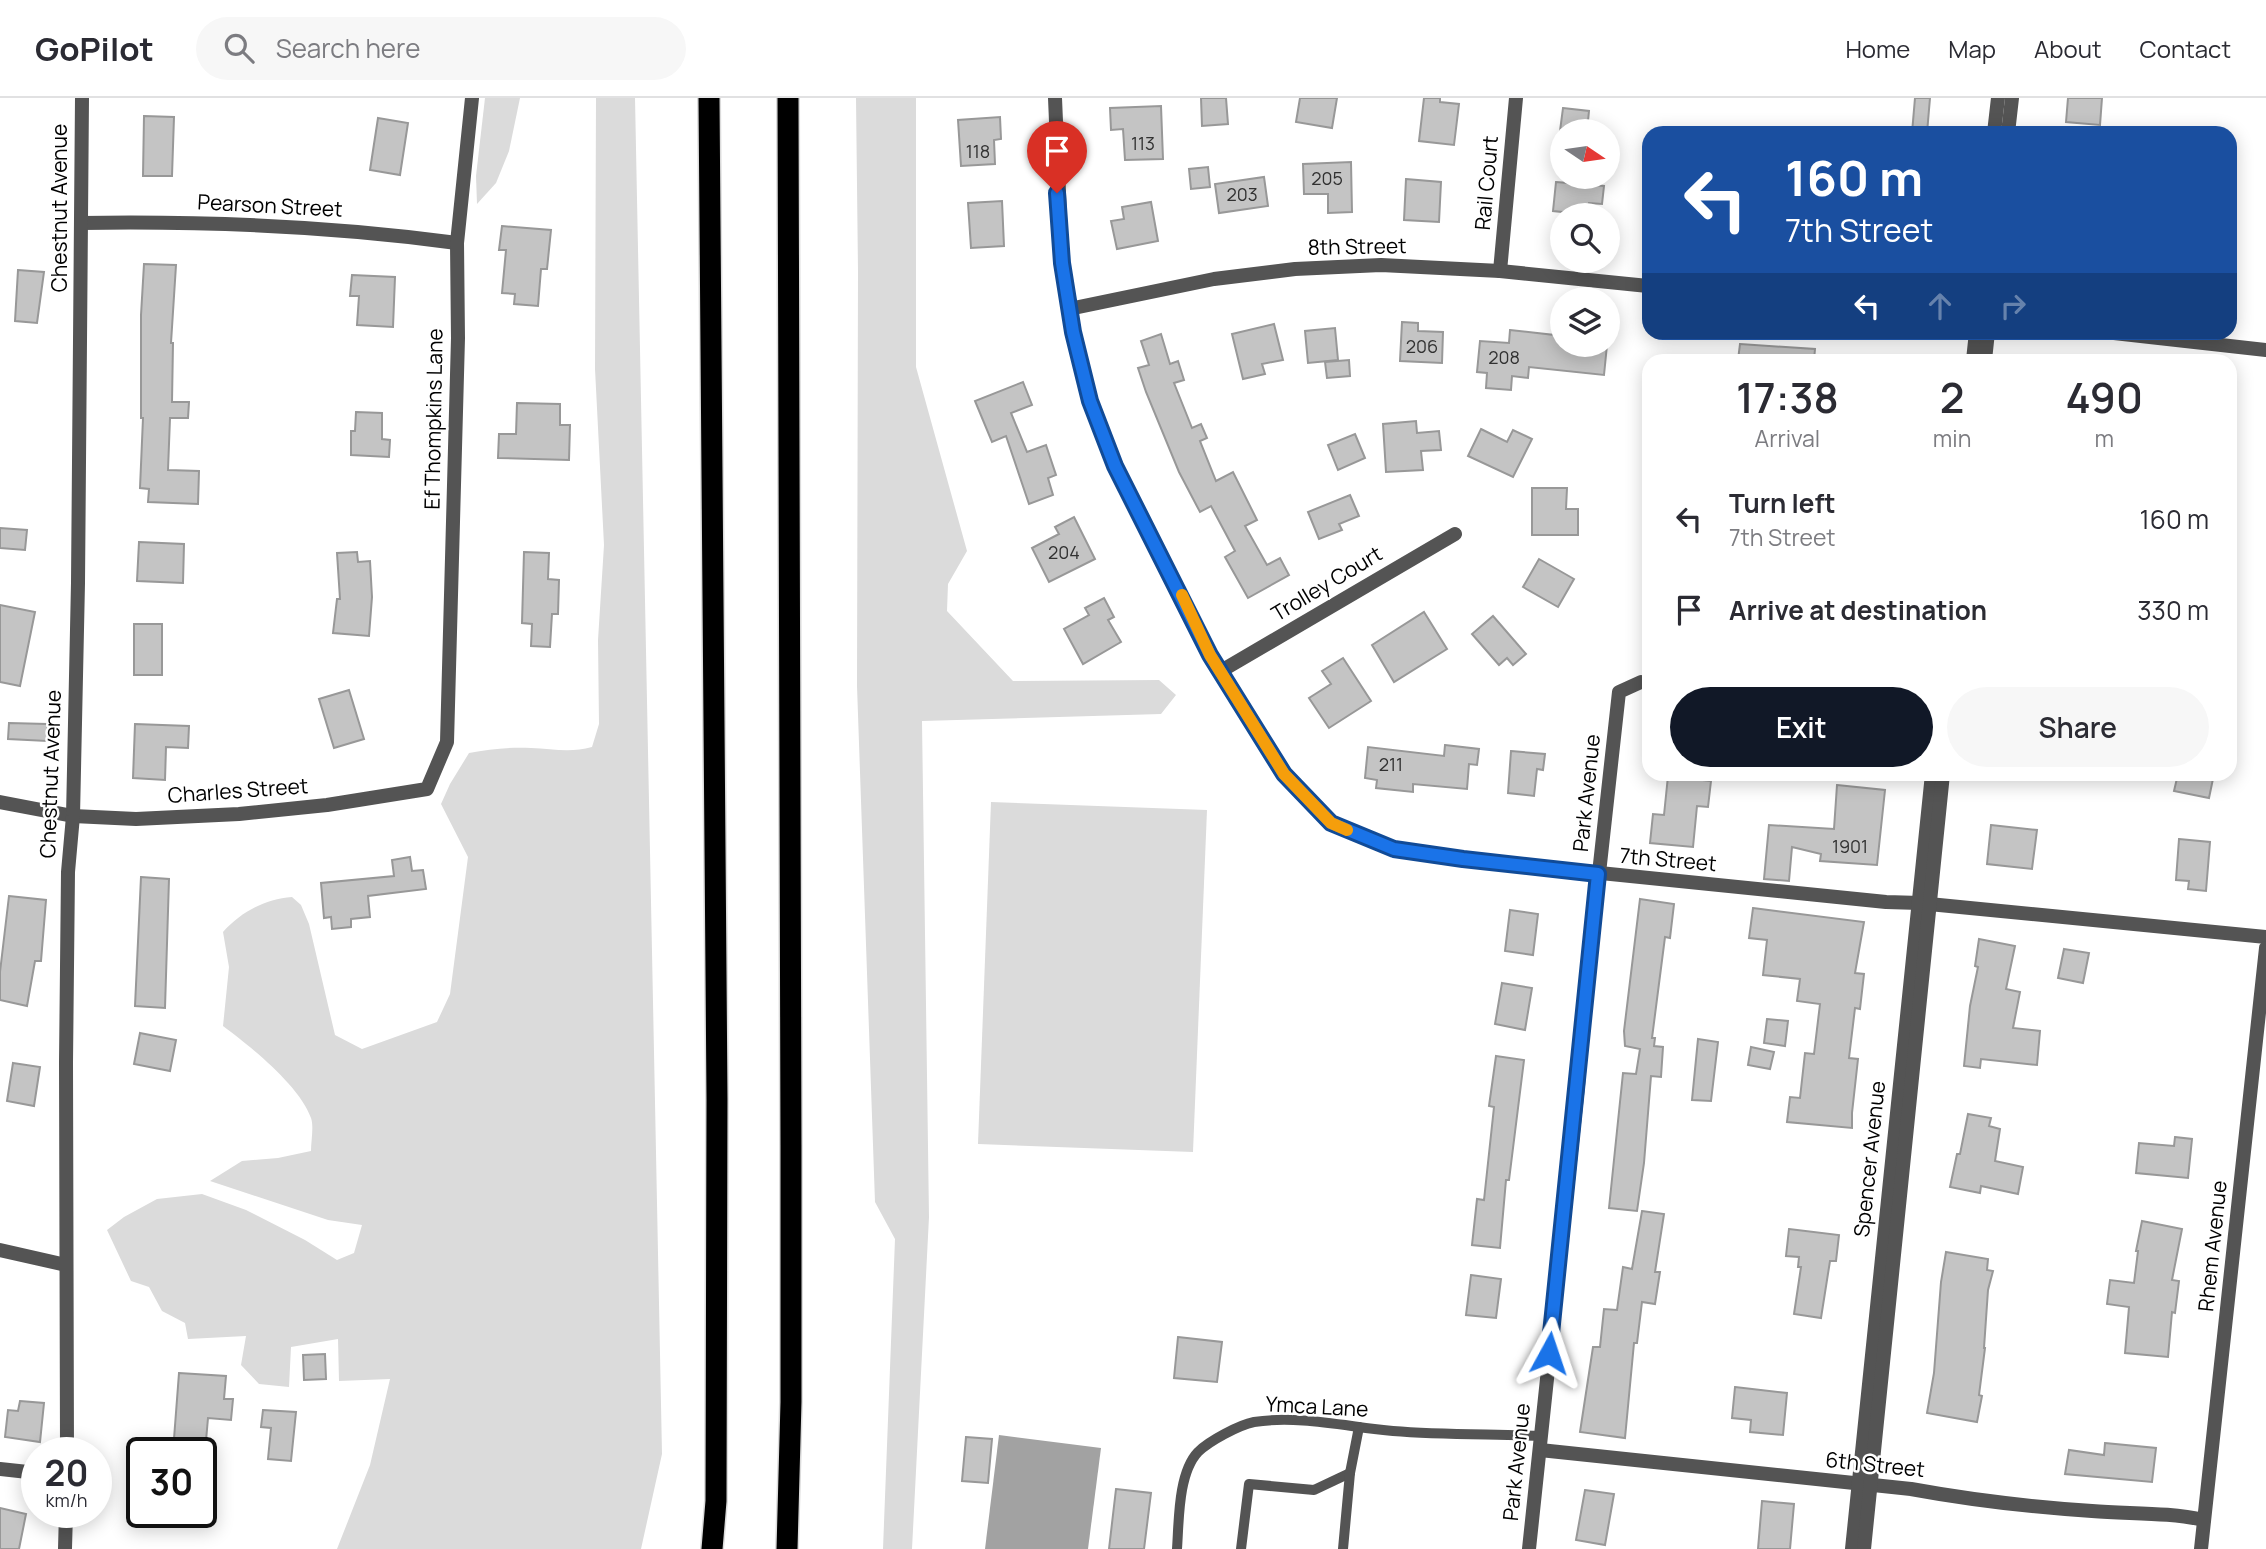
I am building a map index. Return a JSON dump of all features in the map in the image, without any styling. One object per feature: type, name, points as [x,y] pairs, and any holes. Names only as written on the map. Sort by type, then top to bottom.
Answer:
[{"type":"highway","points":[[709,98],[717,1085],[716,1502],[712,1549]]},
{"type":"highway","points":[[787,1549],[791,1402],[788,98]]},
{"type":"highway","points":[[700,1549],[716,1444]]},
{"type":"street","name":"Chestnut Avenue","points":[[67,1437],[68,872],[73,816],[82,98]]},
{"type":"street","name":"Ef Thompkins Lane","points":[[447,742],[458,338],[457,243],[472,98]]},
{"type":"street","name":"7th Street","points":[[1055,98],[1062,263],[1069,309],[1090,401],[1115,466],[1220,671],[1284,774],[1331,823],[1394,849],[1463,859],[2266,937]]},
{"type":"street","name":"Rail Court","points":[[1500,271],[1516,98]]},
{"type":"street","points":[[1995,126],[1998,98]]},
{"type":"street","points":[[2009,126],[2012,98]]},
{"type":"street","name":"Pearson Street","points":[[81,223],[313,228],[457,243]]},
{"type":"street","name":"8th Street","points":[[1069,309],[1214,279],[1296,270],[1381,265],[1500,271],[1642,285]]},
{"type":"street","points":[[2177,340],[2266,350]]},
{"type":"street","name":"Trolley Court","points":[[1220,671],[1455,534]]},
{"type":"street","name":"Park Avenue","points":[[1529,1549],[1619,692],[1641,682]]},
{"type":"street","name":"Charles Street","points":[[0,802],[73,816],[136,819],[239,814],[327,805],[427,789],[447,742]]},
{"type":"street","name":"Spencer Avenue","points":[[1925,904],[1932,781]]},
{"type":"street","name":"Spencer Avenue","points":[[1852,1549],[1864,1485],[1925,904],[1942,781]]},
{"type":"street","name":"Rhem Avenue","points":[[2202,1549],[2266,948]]},
{"type":"street","points":[[0,1250],[66,1265]]},
{"type":"street","name":"6th Street","points":[[1541,1443],[1564,1451],[2092,1511],[2181,1515],[2204,1520]]},
{"type":"street","points":[[0,1469],[21,1471]]},
{"type":"street","name":"Spencer Avenue","points":[[1864,1485],[1864,1549]]},
{"type":"street","points":[[65,1549],[66,1528]]},
{"type":"lane","name":"Ymca Lane","points":[[1177,1549],[1181,1495],[1187,1469],[1198,1452],[1220,1436],[1253,1422],[1297,1421],[1541,1443]]},
{"type":"lane","points":[[1343,1549],[1350,1474],[1359,1427]]},
{"type":"lane","points":[[1241,1549],[1249,1484],[1314,1490],[1350,1474]]},
{"type":"shaded area","points":[[485,98],[520,98],[509,151],[496,183],[477,204],[476,176]]},
{"type":"shaded area","points":[[596,98],[635,98],[662,1454],[641,1549],[337,1549],[370,1465],[390,1379],[339,1381],[338,1339],[291,1347],[289,1387],[259,1384],[241,1365],[246,1336],[188,1339],[185,1323],[162,1311],[149,1287],[131,1281],[107,1230],[157,1199],[202,1194],[246,1210],[305,1240],[337,1260],[354,1253],[362,1225],[328,1220],[210,1181],[242,1161],[278,1158],[311,1151],[312,1134],[311,1118],[296,1093],[260,1055],[223,1026],[229,967],[223,932],[254,908],[272,900],[292,897],[301,905],[309,924],[335,1035],[362,1049],[437,1022],[450,994],[468,857],[441,804],[450,784],[469,753],[508,748],[569,750],[592,747],[599,724],[598,640],[604,545],[595,369]]},
{"type":"shaded area","points":[[856,98],[916,98],[916,367],[967,551],[948,584],[947,611],[1013,681],[1159,680],[1176,695],[1161,714],[922,721],[929,1217],[912,1549],[883,1549],[895,1239],[875,1202],[857,686]]},
{"type":"shaded area","points":[[991,802],[1207,810],[1193,1152],[978,1144]]},
{"type":"shaded area","points":[[999,1435],[1101,1448],[1088,1549],[985,1549]]},
{"type":"building","points":[[1201,98],[1226,98],[1228,124],[1202,126]]},
{"type":"building","points":[[1300,98],[1337,98],[1332,128],[1296,122]]},
{"type":"building","points":[[1424,98],[1440,98],[1440,102],[1459,104],[1454,145],[1419,141]]},
{"type":"building","points":[[1915,98],[1930,98],[1928,126],[1913,126]]},
{"type":"building","points":[[2068,98],[2102,98],[2100,125],[2066,122]]},
{"type":"building","points":[[1161,106],[1163,159],[1125,160],[1123,129],[1111,130],[1110,108]]},
{"type":"building","points":[[1563,108],[1589,111],[1588,119],[1562,119]]},
{"type":"building","points":[[144,116],[174,117],[172,176],[143,176]]},
{"type":"building","points":[[1000,117],[1001,139],[994,140],[995,164],[961,166],[958,120]]},
{"type":"building","points":[[378,118],[408,123],[400,175],[370,170]]},
{"type":"building","points":[[1351,162],[1352,212],[1328,213],[1328,194],[1304,194],[1303,164]]},
{"type":"building","points":[[1208,167],[1210,187],[1191,189],[1189,169]]},
{"type":"building","points":[[1264,177],[1268,206],[1219,213],[1215,184]]},
{"type":"building","points":[[1406,179],[1441,182],[1439,222],[1404,220]]},
{"type":"building","points":[[1555,189],[1604,189],[1602,203],[1554,203]]},
{"type":"building","points":[[1002,201],[1004,246],[971,248],[968,203]]},
{"type":"building","points":[[1151,202],[1158,241],[1117,249],[1111,221],[1124,219],[1122,207]]},
{"type":"building","points":[[502,226],[551,230],[547,269],[541,269],[538,306],[514,304],[515,294],[502,293],[506,250],[499,250]]},
{"type":"building","points":[[144,264],[176,265],[171,343],[172,402],[189,402],[188,418],[170,418],[168,470],[199,471],[198,504],[148,502],[149,489],[140,488]]},
{"type":"building","points":[[18,270],[44,272],[37,323],[15,321]]},
{"type":"building","points":[[352,275],[395,277],[393,327],[357,325],[359,296],[350,296]]},
{"type":"building","points":[[1402,322],[1418,323],[1418,331],[1443,332],[1442,363],[1400,361]]},
{"type":"building","points":[[1274,324],[1283,360],[1262,364],[1265,374],[1243,379],[1232,334]]},
{"type":"building","points":[[1335,328],[1338,360],[1308,363],[1305,331]]},
{"type":"building","points":[[1510,330],[1550,335],[1550,357],[1606,357],[1604,375],[1529,367],[1528,378],[1512,376],[1511,390],[1486,388],[1487,373],[1477,372],[1480,341],[1509,343]]},
{"type":"building","points":[[1161,334],[1170,364],[1178,361],[1184,380],[1174,383],[1192,428],[1201,424],[1207,438],[1200,441],[1216,481],[1233,472],[1257,520],[1245,526],[1267,565],[1280,558],[1289,575],[1248,598],[1225,557],[1235,551],[1211,506],[1200,512],[1179,472],[1138,368],[1149,365],[1141,341]]},
{"type":"building","points":[[1740,344],[1815,349],[1815,354],[1739,354]]},
{"type":"building","points":[[1349,360],[1350,376],[1327,378],[1325,362]]},
{"type":"building","points":[[1023,382],[1032,405],[1011,413],[1027,452],[1046,445],[1056,475],[1048,478],[1053,495],[1029,504],[1006,436],[992,442],[975,401]]},
{"type":"building","points":[[517,403],[560,404],[560,425],[570,425],[569,460],[498,458],[499,434],[516,434]]},
{"type":"building","points":[[356,412],[382,413],[382,439],[390,440],[389,457],[351,455],[351,431],[355,431]]},
{"type":"building","points":[[1416,421],[1417,433],[1439,431],[1441,450],[1421,451],[1423,470],[1386,472],[1383,424]]},
{"type":"building","points":[[1481,429],[1507,442],[1513,430],[1532,439],[1513,477],[1468,456]]},
{"type":"building","points":[[1355,434],[1365,458],[1338,470],[1328,445]]},
{"type":"building","points":[[1532,488],[1567,488],[1566,509],[1578,509],[1578,535],[1532,535]]},
{"type":"building","points":[[1350,495],[1359,516],[1339,524],[1342,530],[1319,539],[1308,512]]},
{"type":"building","points":[[1074,517],[1095,559],[1049,582],[1032,548],[1059,534],[1055,527]]},
{"type":"building","points":[[0,528],[27,530],[25,550],[0,548]]},
{"type":"building","points":[[139,542],[184,544],[183,583],[137,581]]},
{"type":"building","points":[[357,552],[358,562],[370,561],[372,597],[369,636],[333,633],[337,599],[340,599],[337,553]]},
{"type":"building","points":[[524,552],[549,553],[548,579],[559,580],[558,614],[552,614],[550,647],[531,646],[532,624],[522,623]]},
{"type":"building","points":[[1539,559],[1574,579],[1558,607],[1523,587]]},
{"type":"building","points":[[1104,598],[1114,617],[1108,620],[1121,642],[1083,664],[1064,629],[1089,615],[1085,608]]},
{"type":"building","points":[[0,605],[35,612],[20,686],[0,682]]},
{"type":"building","points":[[1424,612],[1447,649],[1394,682],[1372,645]]},
{"type":"building","points":[[1493,616],[1526,654],[1513,665],[1507,658],[1499,665],[1472,634]]},
{"type":"building","points":[[134,624],[162,624],[162,675],[134,675]]},
{"type":"building","points":[[1343,658],[1371,701],[1329,728],[1309,698],[1331,684],[1322,671]]},
{"type":"building","points":[[349,690],[364,739],[334,748],[319,699]]},
{"type":"building","points":[[9,723],[47,724],[47,741],[8,739]]},
{"type":"building","points":[[135,724],[189,726],[188,748],[166,747],[165,780],[133,778]]},
{"type":"building","points":[[1445,745],[1479,749],[1477,765],[1469,764],[1467,789],[1413,784],[1413,792],[1376,788],[1377,780],[1365,778],[1368,747],[1444,756]]},
{"type":"building","points":[[1511,751],[1545,754],[1543,770],[1537,769],[1534,796],[1508,793]]},
{"type":"building","points":[[1667,781],[1711,781],[1708,807],[1697,806],[1693,847],[1650,843],[1653,814],[1664,815]]},
{"type":"building","points":[[2176,781],[2213,781],[2209,798],[2174,791]]},
{"type":"building","points":[[1837,785],[1885,790],[1877,865],[1820,861],[1821,854],[1792,847],[1789,881],[1764,879],[1769,825],[1834,829]]},
{"type":"building","points":[[1991,825],[2037,830],[2032,869],[1987,864]]},
{"type":"building","points":[[2179,839],[2210,842],[2206,891],[2188,889],[2189,881],[2176,880]]},
{"type":"building","points":[[410,857],[412,871],[423,870],[426,889],[368,896],[370,917],[351,919],[351,927],[332,929],[331,917],[324,918],[321,883],[394,876],[392,860]]},
{"type":"building","points":[[141,877],[169,879],[165,1008],[135,1006]]},
{"type":"building","points":[[9,896],[46,900],[41,961],[35,961],[27,1006],[0,1000],[0,972]]},
{"type":"building","points":[[1640,899],[1674,904],[1670,938],[1665,937],[1652,1038],[1655,1038],[1654,1046],[1663,1047],[1661,1077],[1651,1076],[1637,1211],[1609,1208],[1623,1073],[1636,1074],[1640,1049],[1625,1046],[1624,1031]]},
{"type":"building","points":[[1753,908],[1864,922],[1855,973],[1864,974],[1860,1009],[1855,1008],[1849,1058],[1858,1059],[1852,1128],[1787,1122],[1790,1097],[1800,1098],[1805,1053],[1814,1054],[1820,1004],[1797,1001],[1800,979],[1763,975],[1767,940],[1749,938]]},
{"type":"building","points":[[1510,910],[1538,914],[1533,955],[1505,951]]},
{"type":"building","points":[[1979,939],[2015,946],[2006,989],[2020,992],[2013,1028],[2040,1031],[2037,1065],[1981,1059],[1980,1068],[1964,1066],[1970,1006],[1978,967],[1975,966]]},
{"type":"building","points":[[2064,949],[2089,953],[2083,983],[2058,978]]},
{"type":"building","points":[[1502,983],[1532,988],[1525,1030],[1495,1024]]},
{"type":"building","points":[[1767,1019],[1788,1021],[1785,1046],[1764,1043]]},
{"type":"building","points":[[140,1033],[176,1040],[170,1071],[134,1064]]},
{"type":"building","points":[[1698,1039],[1718,1042],[1711,1101],[1692,1100]]},
{"type":"building","points":[[1751,1047],[1774,1052],[1770,1069],[1748,1065]]},
{"type":"building","points":[[1496,1056],[1524,1060],[1509,1180],[1506,1180],[1500,1248],[1472,1245],[1477,1199],[1484,1200],[1494,1107],[1489,1106]]},
{"type":"building","points":[[13,1063],[40,1067],[34,1106],[7,1101]]},
{"type":"building","points":[[1968,1114],[1991,1118],[1989,1126],[2000,1129],[1995,1161],[2023,1167],[2018,1194],[1981,1186],[1980,1193],[1950,1187]]},
{"type":"building","points":[[2175,1137],[2192,1139],[2188,1178],[2136,1173],[2139,1143],[2174,1146]]},
{"type":"building","points":[[1642,1211],[1664,1214],[1655,1272],[1660,1272],[1655,1304],[1642,1302],[1637,1343],[1634,1343],[1625,1438],[1580,1432],[1593,1347],[1600,1347],[1604,1309],[1617,1310],[1623,1267],[1632,1269]]},
{"type":"building","points":[[2142,1221],[2182,1229],[2172,1280],[2179,1281],[2175,1313],[2172,1312],[2168,1357],[2125,1353],[2129,1307],[2107,1304],[2110,1280],[2134,1283],[2136,1251]]},
{"type":"building","points":[[1789,1229],[1839,1235],[1836,1261],[1830,1261],[1821,1318],[1794,1314],[1801,1267],[1798,1267],[1799,1257],[1786,1256]]},
{"type":"building","points":[[1946,1252],[1988,1259],[1987,1270],[1993,1271],[1988,1290],[1979,1395],[1982,1396],[1977,1422],[1927,1413],[1934,1373]]},
{"type":"building","points":[[1471,1275],[1501,1279],[1496,1318],[1466,1315]]},
{"type":"building","points":[[1178,1337],[1222,1342],[1217,1382],[1174,1378]]},
{"type":"building","points":[[325,1354],[326,1379],[304,1380],[303,1355]]},
{"type":"building","points":[[179,1373],[226,1376],[224,1399],[233,1399],[231,1420],[208,1418],[206,1437],[174,1437]]},
{"type":"building","points":[[1735,1387],[1787,1393],[1783,1435],[1750,1432],[1751,1420],[1732,1418]]},
{"type":"building","points":[[20,1401],[44,1403],[41,1437],[21,1437],[21,1439],[5,1437],[8,1410],[18,1411]]},
{"type":"building","points":[[263,1410],[296,1412],[291,1461],[268,1459],[271,1428],[261,1427]]},
{"type":"building","points":[[966,1437],[992,1439],[988,1483],[962,1481]]},
{"type":"building","points":[[2105,1443],[2156,1448],[2152,1482],[2065,1474],[2069,1450],[2104,1455]]},
{"type":"building","points":[[1116,1489],[1151,1493],[1144,1549],[1109,1549]]},
{"type":"building","points":[[1585,1490],[1614,1494],[1605,1545],[1576,1540]]},
{"type":"building","points":[[1762,1501],[1794,1504],[1790,1549],[1758,1549]]},
{"type":"building","points":[[0,1508],[21,1513],[21,1528],[23,1528],[19,1549],[0,1549]]},
{"type":"slow traffic","points":[[1182,595],[1210,655],[1284,774],[1331,823],[1347,830]]},
{"type":"route","points":[[1057,193],[1062,263],[1073,332],[1090,401],[1115,466],[1210,655],[1284,774],[1331,823],[1394,849],[1598,874],[1549,1353]]}]
